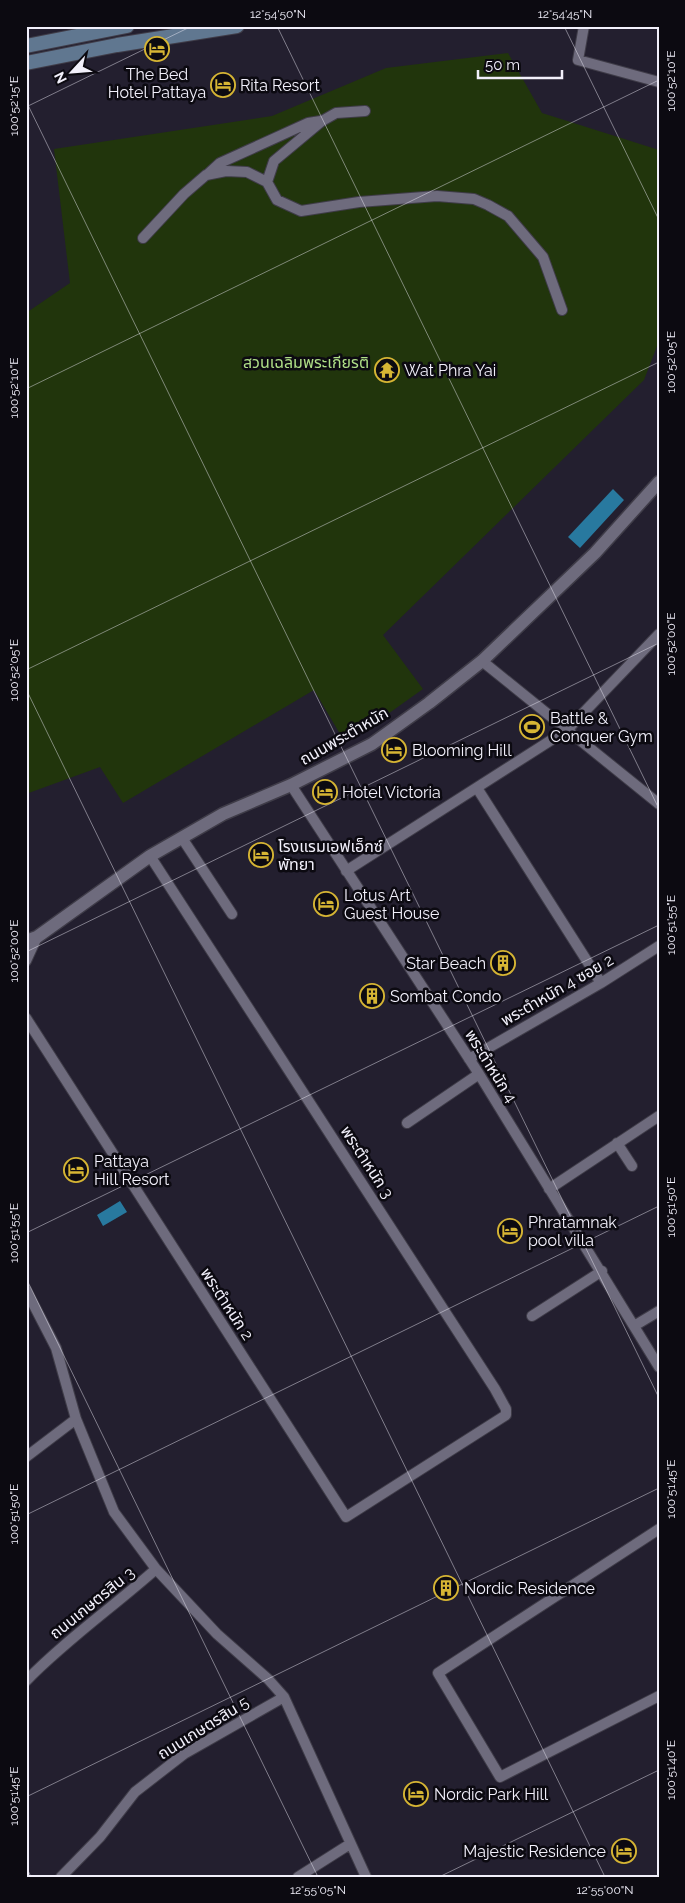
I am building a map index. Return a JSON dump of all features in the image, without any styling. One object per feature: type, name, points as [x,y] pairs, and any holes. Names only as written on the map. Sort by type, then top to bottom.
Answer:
[{"type":"main road","points":[[26,46],[108,28],[127,26]]},
{"type":"main road","points":[[26,64],[117,45],[236,26]]},
{"type":"street","points":[[583,26],[578,60],[659,82]]},
{"type":"street","points":[[267,182],[274,161],[322,121],[336,113],[366,111]]},
{"type":"street","points":[[143,238],[184,194],[220,163],[308,123],[322,121]]},
{"type":"street","points":[[206,175],[226,171],[247,172],[267,182],[276,200],[301,211],[359,202],[437,196],[474,199],[508,216],[543,257],[562,310]]},
{"type":"street","name":"ถนนพระตำหนัก","points":[[32,939],[150,856],[223,814],[291,785],[372,744],[429,703],[482,661],[595,553],[659,482]]},
{"type":"street","points":[[346,871],[568,730],[659,634]]},
{"type":"street","points":[[482,661],[659,804]]},
{"type":"street","name":"พระตำหนัก 4","points":[[291,785],[479,1074],[602,1271],[659,1367]]},
{"type":"street","points":[[477,788],[601,983]]},
{"type":"street","points":[[182,838],[232,914]]},
{"type":"street","name":"พระตำหนัก 3","points":[[150,856],[505,1405],[508,1412],[504,1416],[434,1459]]},
{"type":"street","points":[[26,961],[32,939]]},
{"type":"street","name":"พระตำหนัก 4 ซอย 2","points":[[469,1059],[601,983],[659,946]]},
{"type":"street","name":"พระตำหนัก 2","points":[[26,1018],[346,1517],[434,1459]]},
{"type":"street","points":[[407,1123],[479,1074]]},
{"type":"street","points":[[550,1189],[659,1116]]},
{"type":"street","points":[[618,1144],[632,1166]]},
{"type":"street","points":[[532,1316],[602,1271]]},
{"type":"street","points":[[26,1290],[56,1348],[76,1419],[114,1512],[156,1570],[217,1634],[268,1679],[284,1697],[366,1877]]},
{"type":"street","points":[[634,1326],[659,1311]]},
{"type":"street","points":[[26,1457],[76,1419]]},
{"type":"street","points":[[659,1530],[438,1673],[500,1777],[659,1696]]},
{"type":"street","name":"ถนนเกษตรสิน 3","points":[[26,1681],[72,1638],[88,1628],[156,1570]]},
{"type":"street","name":"ถนนเกษตรสิน 5","points":[[61,1877],[94,1844],[135,1792],[184,1754],[284,1697]]},
{"type":"street","points":[[298,1877],[350,1844]]},
{"type":"green space","name":"สวนเฉลิมพระเกียรติ","points":[[508,53],[542,113],[659,150],[659,341],[644,380],[383,635],[423,689],[378,721],[343,739],[314,690],[123,803],[100,767],[26,794],[26,313],[70,283],[54,149],[272,116],[386,68]]},
{"type":"water","points":[[613,489],[624,500],[580,548],[568,537]]},
{"type":"water","points":[[120,1201],[127,1212],[103,1226],[97,1215]]},
{"type":"place","name":"The Bed Hotel Pattaya","points":[[157,49]]},
{"type":"place","name":"Rita Resort","points":[[223,85]]},
{"type":"place","name":"Wat Phra Yai","points":[[387,370]]},
{"type":"place","name":"Battle & Conquer Gym","points":[[532,727]]},
{"type":"place","name":"Blooming Hill","points":[[394,750]]},
{"type":"place","name":"Hotel Victoria","points":[[325,792]]},
{"type":"place","name":"โรงแรมเอฟเอ็กซ์ พัทยา","points":[[261,855]]},
{"type":"place","name":"Lotus Art Guest House","points":[[326,904]]},
{"type":"place","name":"Star Beach","points":[[503,963]]},
{"type":"place","name":"Sombat Condo","points":[[372,996]]},
{"type":"place","name":"Pattaya Hill Resort","points":[[76,1170]]},
{"type":"place","name":"Phratamnak pool villa","points":[[510,1231]]},
{"type":"place","name":"Nordic Residence","points":[[446,1588]]},
{"type":"place","name":"Nordic Park Hill","points":[[416,1794]]},
{"type":"place","name":"Majestic Residence","points":[[624,1851]]}]
